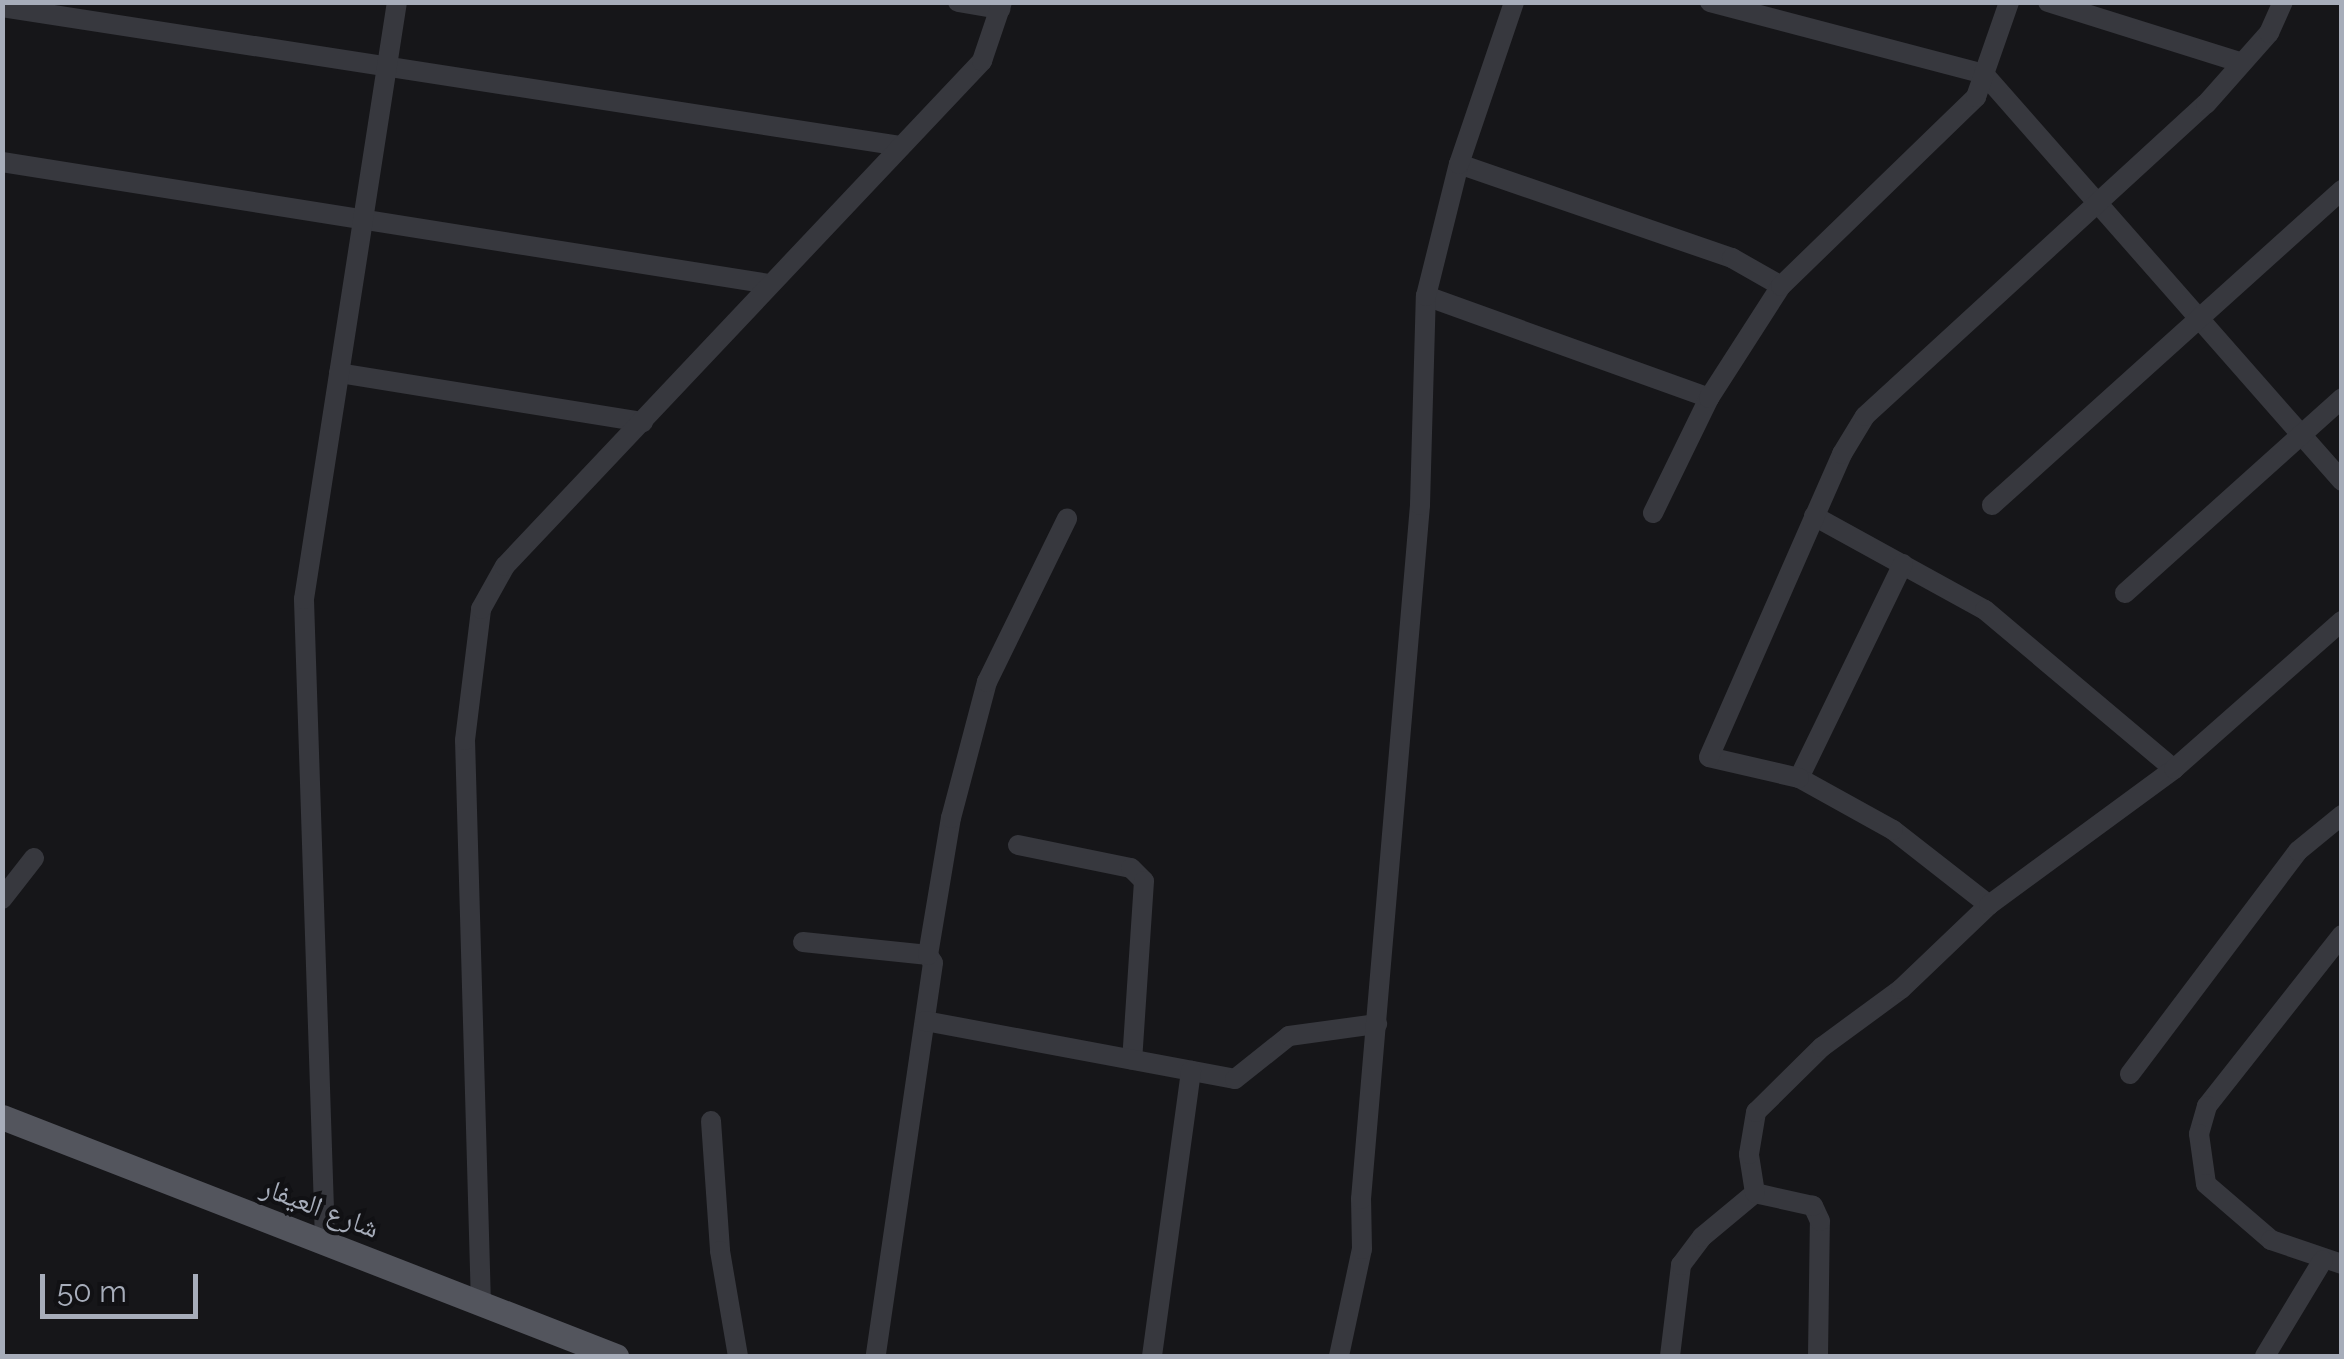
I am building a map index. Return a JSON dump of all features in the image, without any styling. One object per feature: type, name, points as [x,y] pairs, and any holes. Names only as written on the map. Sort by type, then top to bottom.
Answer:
[{"type":"main road","name":"شارع العيفار","points":[[2,1117],[616,1356]]},
{"type":"street","points":[[324,1240],[304,599],[396,2]]},
{"type":"street","points":[[481,1306],[465,740],[481,609],[505,566],[982,61],[1001,6],[958,2]]},
{"type":"street","points":[[1340,1356],[1362,1249],[1376,1024],[1420,505],[1426,296],[1459,164],[1514,2]]},
{"type":"street","points":[[1710,2],[1984,74],[2199,313],[2342,481]]},
{"type":"street","points":[[1653,513],[1709,398],[1782,286],[1976,97],[2009,2]]},
{"type":"street","points":[[2048,2],[2240,62]]},
{"type":"street","points":[[1990,905],[1893,830],[1799,778],[1709,757],[1814,516],[1864,416],[2101,204],[2206,104],[2269,32],[2283,2]]},
{"type":"street","points":[[2,7],[901,146]]},
{"type":"street","points":[[2,162],[769,284]]},
{"type":"street","points":[[1459,164],[1732,258],[1782,286]]},
{"type":"street","points":[[1992,505],[2199,313],[2342,190]]},
{"type":"street","points":[[1426,296],[1709,398]]},
{"type":"street","points":[[339,373],[643,422]]},
{"type":"street","points":[[2125,594],[2342,398]]},
{"type":"street","points":[[1814,516],[1985,610],[2174,770]]},
{"type":"street","points":[[876,1356],[924,1021],[928,955],[951,818],[987,682],[1067,519]]},
{"type":"street","points":[[1799,778],[1902,564]]},
{"type":"street","points":[[1754,1193],[1749,1154],[1756,1112],[1822,1046],[1900,989],[1990,905],[2174,770],[2342,621]]},
{"type":"street","points":[[2130,1074],[2298,852],[2342,815]]},
{"type":"street","points":[[1018,845],[1132,868],[1144,881],[1132,1060]]},
{"type":"street","points":[[2,899],[34,858]]},
{"type":"street","points":[[2265,1356],[2332,1262],[2271,1240],[2206,1184],[2199,1134],[2207,1106],[2342,935]]},
{"type":"street","points":[[803,942],[928,955]]},
{"type":"street","points":[[924,1021],[1235,1079],[1289,1036],[1376,1024]]},
{"type":"street","points":[[1152,1356],[1191,1071]]},
{"type":"street","points":[[712,1121],[720,1251],[738,1356]]},
{"type":"street","points":[[1670,1356],[1681,1265],[1702,1237],[1754,1193]]},
{"type":"street","points":[[1754,1193],[1812,1206],[1820,1222],[1818,1356]]}]
